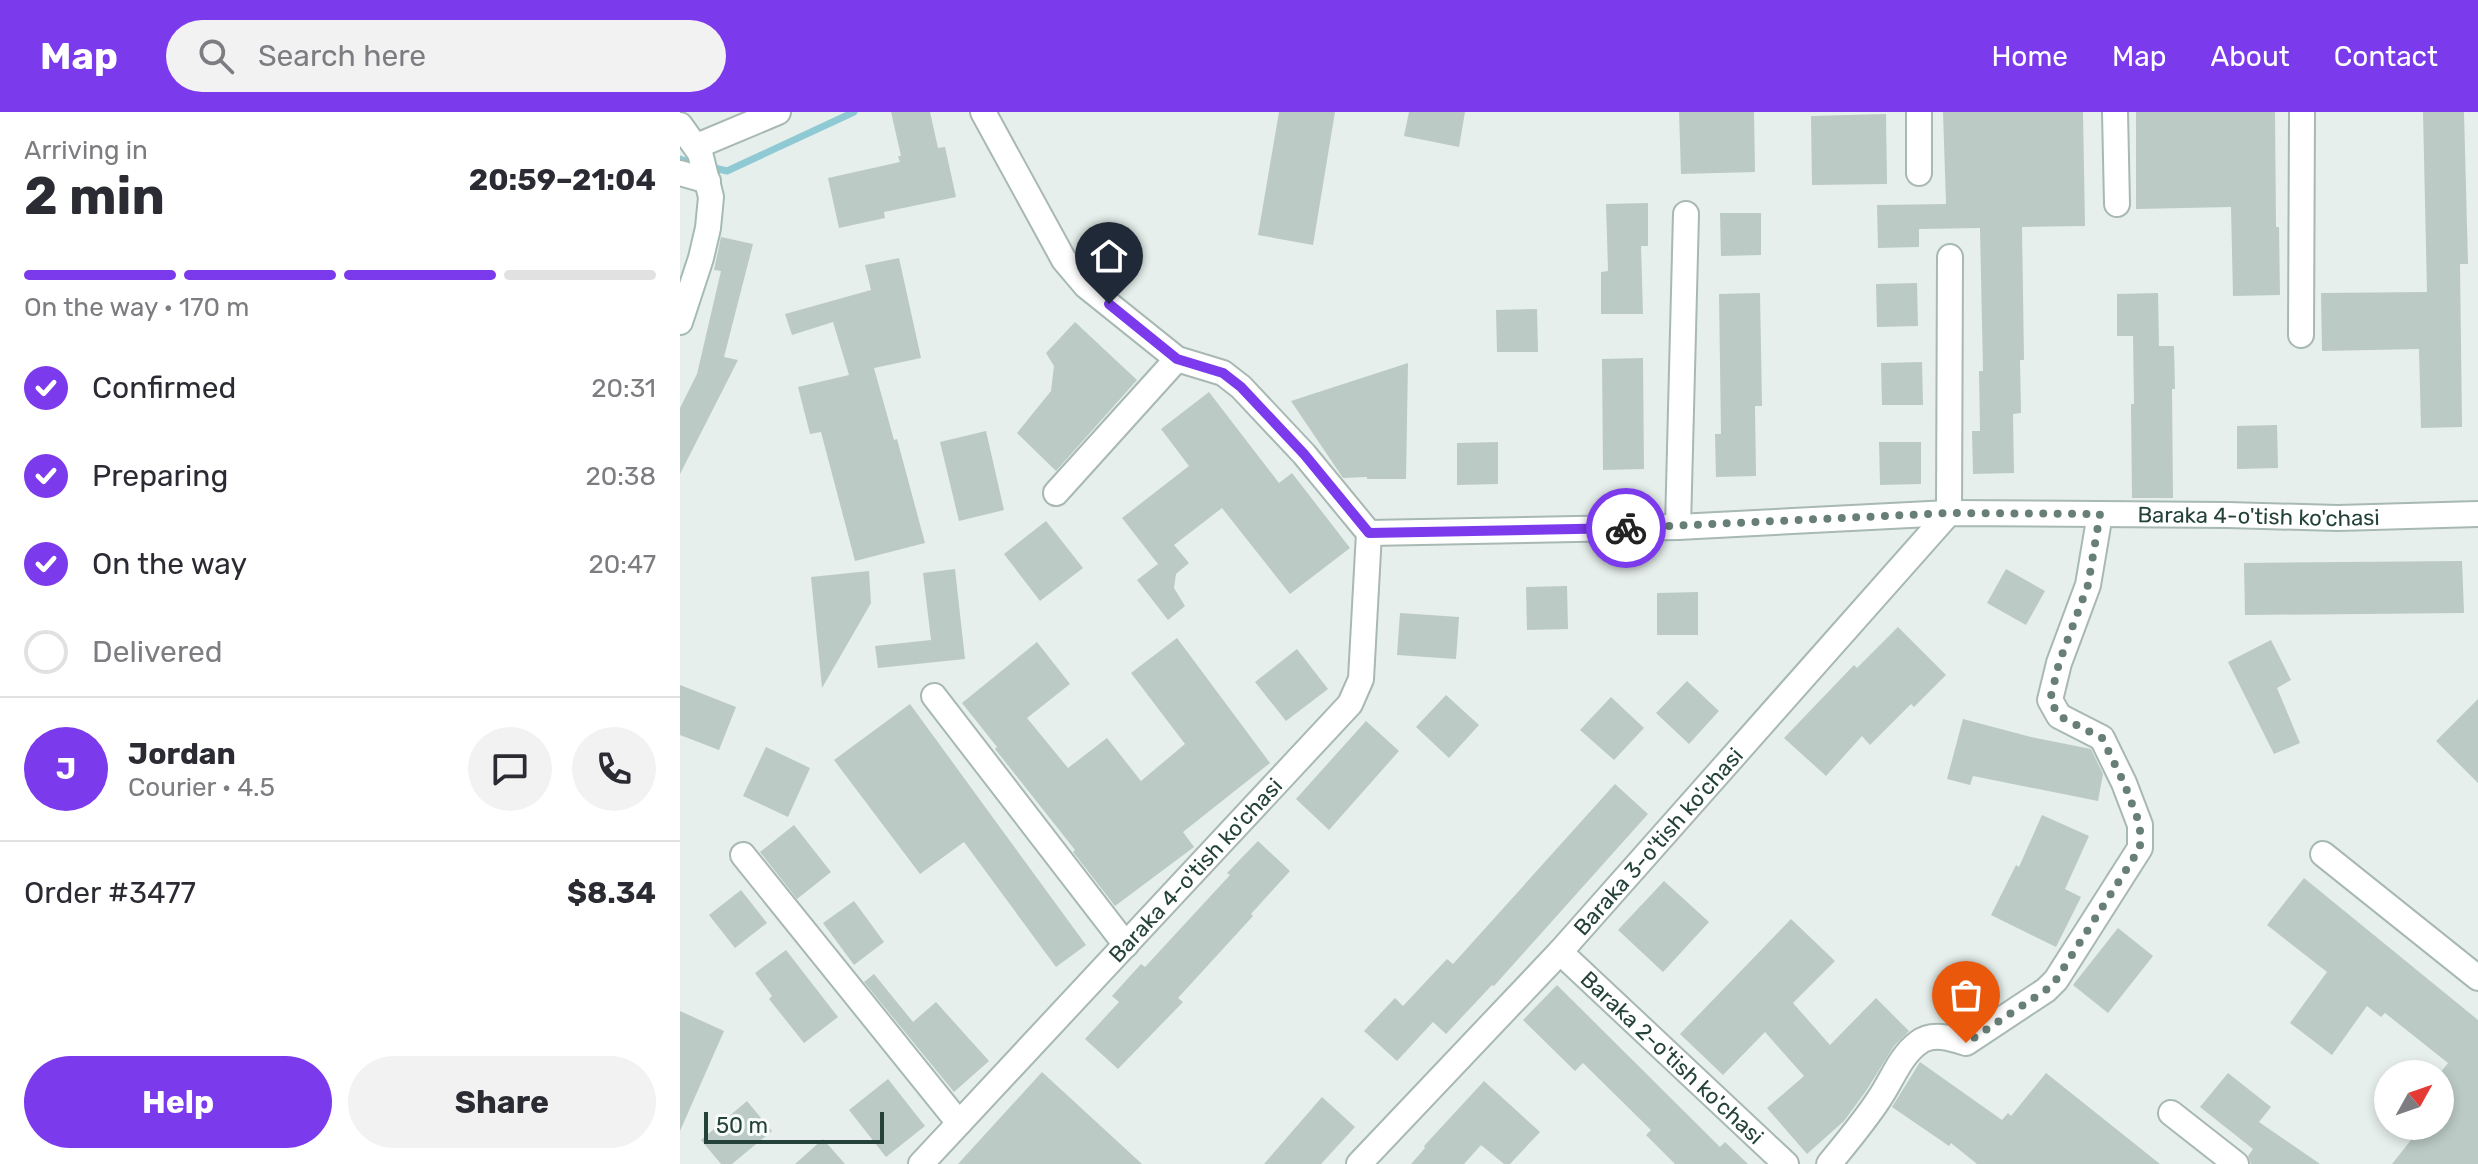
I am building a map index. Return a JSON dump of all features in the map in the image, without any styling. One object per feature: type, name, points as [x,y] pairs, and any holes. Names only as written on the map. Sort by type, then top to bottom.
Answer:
[{"type":"street","points":[[699,149],[778,112]]},
{"type":"street","points":[[983,112],[1064,260],[1086,286],[1177,359],[1223,373],[1241,387],[1304,454],[1369,533]]},
{"type":"street","points":[[1919,112],[1919,173]]},
{"type":"street","points":[[2115,112],[2117,204]]},
{"type":"street","points":[[2301,335],[2302,112]]},
{"type":"street","points":[[680,125],[699,149],[711,197],[708,228],[680,322]]},
{"type":"street","points":[[680,173],[708,181]]},
{"type":"street","points":[[1678,527],[1686,214]]},
{"type":"street","points":[[1949,513],[1950,257]]},
{"type":"street","points":[[1056,493],[1177,359]]},
{"type":"street","name":"Baraka 4-o'tish ko'chasi","points":[[921,1164],[1350,704],[1361,679],[1369,533],[1678,527],[1949,513],[2338,518],[2478,514]]},
{"type":"street","name":"Baraka 3-o'tish ko'chasi","points":[[1359,1164],[1560,952],[1949,513]]},
{"type":"street","points":[[1829,1164],[1879,1100],[1908,1052],[1918,1042],[1945,1037],[1966,1043],[2046,990],[2056,980],[2140,848],[2140,825],[2102,738],[2059,716],[2050,700],[2059,663],[2088,585],[2100,514]]},
{"type":"street","points":[[934,696],[1126,945]]},
{"type":"street","points":[[2323,854],[2478,978]]},
{"type":"street","points":[[743,855],[959,1123]]},
{"type":"street","name":"Baraka 2-o'tish ko'chasi","points":[[1560,952],[1786,1164]]},
{"type":"street","points":[[2171,1113],[2236,1164]]},
{"type":"building","points":[[891,112],[930,112],[938,148],[945,147],[956,197],[884,212],[885,218],[839,228],[828,178],[900,162]]},
{"type":"building","points":[[1279,112],[1335,112],[1313,245],[1258,235]]},
{"type":"building","points":[[1409,112],[1465,112],[1459,147],[1404,136]]},
{"type":"building","points":[[1679,112],[1754,112],[1755,172],[1681,174]]},
{"type":"building","points":[[1943,112],[2083,112],[2085,226],[2022,227],[2024,360],[2020,360],[2021,413],[2013,414],[2014,473],[1973,474],[1972,431],[1980,431],[1979,371],[1983,371],[1980,228],[1919,229],[1919,247],[1878,248],[1877,205],[1946,204]]},
{"type":"building","points":[[2136,112],[2275,112],[2280,295],[2233,296],[2231,207],[2136,209]]},
{"type":"building","points":[[2423,112],[2464,112],[2468,264],[2460,264],[2462,427],[2421,428],[2419,349],[2322,351],[2321,293],[2427,292]]},
{"type":"building","points":[[1886,114],[1887,184],[1812,185],[1811,116]]},
{"type":"building","points":[[1648,203],[1648,246],[1641,246],[1643,314],[1601,314],[1601,272],[1608,271],[1606,204]]},
{"type":"building","points":[[1720,213],[1761,213],[1761,255],[1721,256]]},
{"type":"building","points":[[721,237],[753,244],[724,357],[738,360],[680,474],[680,408],[697,374],[721,271],[714,270]]},
{"type":"building","points":[[899,258],[921,358],[874,368],[925,543],[855,561],[821,432],[810,434],[798,387],[849,375],[833,322],[792,335],[785,314],[871,290],[865,265]]},
{"type":"building","points":[[1917,283],[1918,326],[1877,327],[1876,284]]},
{"type":"building","points":[[1760,293],[1762,406],[1755,406],[1756,476],[1716,477],[1715,434],[1721,434],[1719,294]]},
{"type":"building","points":[[2158,293],[2159,346],[2174,346],[2173,498],[2132,498],[2133,336],[2117,336],[2117,294]]},
{"type":"building","points":[[1537,309],[1538,352],[1497,352],[1496,310]]},
{"type":"building","points":[[1075,322],[1137,380],[1056,471],[1017,433],[1051,391],[1054,366],[1046,353]]},
{"type":"building","points":[[1643,358],[1644,469],[1603,470],[1602,359]]},
{"type":"building","points":[[1922,362],[1923,405],[1882,405],[1881,363]]},
{"type":"building","points":[[1408,363],[1406,479],[1343,478],[1291,401]]},
{"type":"building","points":[[1209,392],[1279,483],[1292,473],[1350,548],[1290,594],[1222,508],[1174,545],[1189,563],[1176,574],[1174,588],[1185,606],[1168,620],[1137,580],[1158,564],[1122,518],[1189,466],[1161,429]]},
{"type":"building","points":[[2277,425],[2278,468],[2237,469],[2237,426]]},
{"type":"building","points":[[986,431],[1004,510],[959,521],[940,442]]},
{"type":"building","points":[[1498,442],[1498,484],[1457,485],[1457,443]]},
{"type":"building","points":[[1879,442],[1921,442],[1921,484],[1880,485]]},
{"type":"building","points":[[1046,521],[1083,568],[1040,601],[1004,554]]},
{"type":"building","points":[[2462,561],[2464,613],[2245,615],[2244,563]]},
{"type":"building","points":[[955,569],[965,659],[878,668],[875,646],[931,640],[923,573]]},
{"type":"building","points":[[2006,569],[2045,591],[2026,625],[1987,603]]},
{"type":"building","points":[[869,571],[871,603],[822,688],[811,577]]},
{"type":"building","points":[[1567,586],[1568,629],[1527,630],[1526,587]]},
{"type":"building","points":[[1698,592],[1698,635],[1657,635],[1657,593]]},
{"type":"building","points":[[1400,613],[1459,617],[1456,659],[1397,655]]},
{"type":"building","points":[[1898,627],[1946,675],[1870,745],[1862,736],[1826,776],[1784,738],[1854,665],[1857,668]]},
{"type":"building","points":[[1177,638],[1270,763],[1183,832],[1194,847],[1115,906],[962,703],[1037,642],[1070,684],[1027,718],[1068,768],[1107,738],[1141,781],[1185,744],[1131,673]]},
{"type":"building","points":[[2271,640],[2291,680],[2277,688],[2300,743],[2274,754],[2228,662]]},
{"type":"building","points":[[1297,649],[1328,689],[1286,721],[1255,682]]},
{"type":"building","points":[[1687,681],[1719,711],[1689,744],[1656,713]]},
{"type":"building","points":[[680,685],[736,707],[719,750],[680,735]]},
{"type":"building","points":[[1446,695],[1479,725],[1449,758],[1416,727]]},
{"type":"building","points":[[1611,697],[1644,728],[1614,760],[1580,730]]},
{"type":"building","points":[[2478,699],[2478,783],[2436,741]]},
{"type":"building","points":[[910,704],[1086,945],[1056,967],[964,842],[920,874],[834,760]]},
{"type":"building","points":[[1963,719],[2091,749],[2103,774],[2098,801],[1973,776],[1970,785],[1947,779]]},
{"type":"building","points":[[1366,721],[1399,751],[1329,830],[1296,799]]},
{"type":"building","points":[[766,747],[810,768],[788,817],[743,796]]},
{"type":"building","points":[[1615,784],[1648,814],[1494,986],[1446,1034],[1433,1022],[1397,1061],[1364,1031],[1395,998],[1403,1006],[1447,959],[1453,964]]},
{"type":"building","points":[[2042,815],[2089,836],[2065,889],[2081,897],[2056,947],[1991,915],[2016,865],[2019,867]]},
{"type":"building","points":[[794,825],[831,872],[797,899],[760,852]]},
{"type":"building","points":[[1258,841],[1290,871],[1178,998],[1183,1002],[1118,1069],[1085,1039],[1119,1002],[1112,996],[1141,964],[1145,967]]},
{"type":"building","points":[[2304,878],[2478,1020],[2478,1164],[2392,1164],[2411,1140],[2454,1140],[2454,1060],[2444,1060],[2385,1013],[2381,1017],[2367,1006],[2332,1055],[2290,1023],[2327,972],[2267,925]]},
{"type":"building","points":[[1664,881],[1709,922],[1663,972],[1618,930]]},
{"type":"building","points":[[741,890],[767,923],[735,948],[709,915]]},
{"type":"building","points":[[854,901],[884,942],[854,965],[823,923]]},
{"type":"building","points":[[1791,919],[1835,961],[1793,1003],[1830,1045],[1876,998],[1909,1031],[1894,1046],[1844,1121],[1807,1154],[1767,1108],[1804,1076],[1765,1032],[1723,1075],[1680,1034]]},
{"type":"building","points":[[2118,928],[2153,956],[2108,1013],[2073,985]]},
{"type":"building","points":[[786,950],[838,1017],[804,1043],[769,999],[772,996],[755,973]]},
{"type":"building","points":[[874,974],[913,1022],[936,1002],[989,1061],[954,1092],[864,982]]},
{"type":"building","points":[[1557,985],[1720,1147],[1725,1142],[1748,1164],[1675,1164],[1646,1135],[1651,1130],[1583,1063],[1575,1071],[1523,1020]]},
{"type":"building","points":[[680,1011],[724,1031],[680,1131]]},
{"type":"building","points":[[1920,1062],[2002,1120],[2008,1113],[2011,1116],[2046,1073],[2160,1164],[1977,1164],[1951,1143],[1949,1146],[1892,1107]]},
{"type":"building","points":[[1042,1072],[1142,1164],[958,1164]]},
{"type":"building","points":[[2228,1073],[2271,1107],[2259,1122],[2320,1164],[2251,1164],[2248,1156],[2253,1149],[2200,1107]]},
{"type":"building","points":[[888,1079],[925,1126],[886,1157],[849,1110]]},
{"type":"building","points":[[1484,1081],[1540,1132],[1510,1164],[1504,1164],[1481,1145],[1464,1164],[1411,1164],[1424,1146]]},
{"type":"building","points":[[1322,1097],[1355,1127],[1321,1164],[1264,1164]]},
{"type":"building","points":[[747,1101],[772,1131],[732,1164],[721,1164],[701,1140]]},
{"type":"building","points":[[823,1139],[845,1164],[795,1164]]},
{"type":"waterway","points":[[710,167],[727,171],[854,112]]},
{"type":"waterway","points":[[680,159],[698,165]]},
{"type":"way so far","points":[[1626,528],[1949,513],[2100,514],[2088,585],[2059,663],[2050,700],[2059,716],[2102,738],[2140,825],[2140,848],[2056,980],[2046,990],[1966,1043]]},
{"type":"route","points":[[1109,304],[1177,359],[1223,373],[1241,387],[1304,454],[1369,533],[1626,528]]}]
